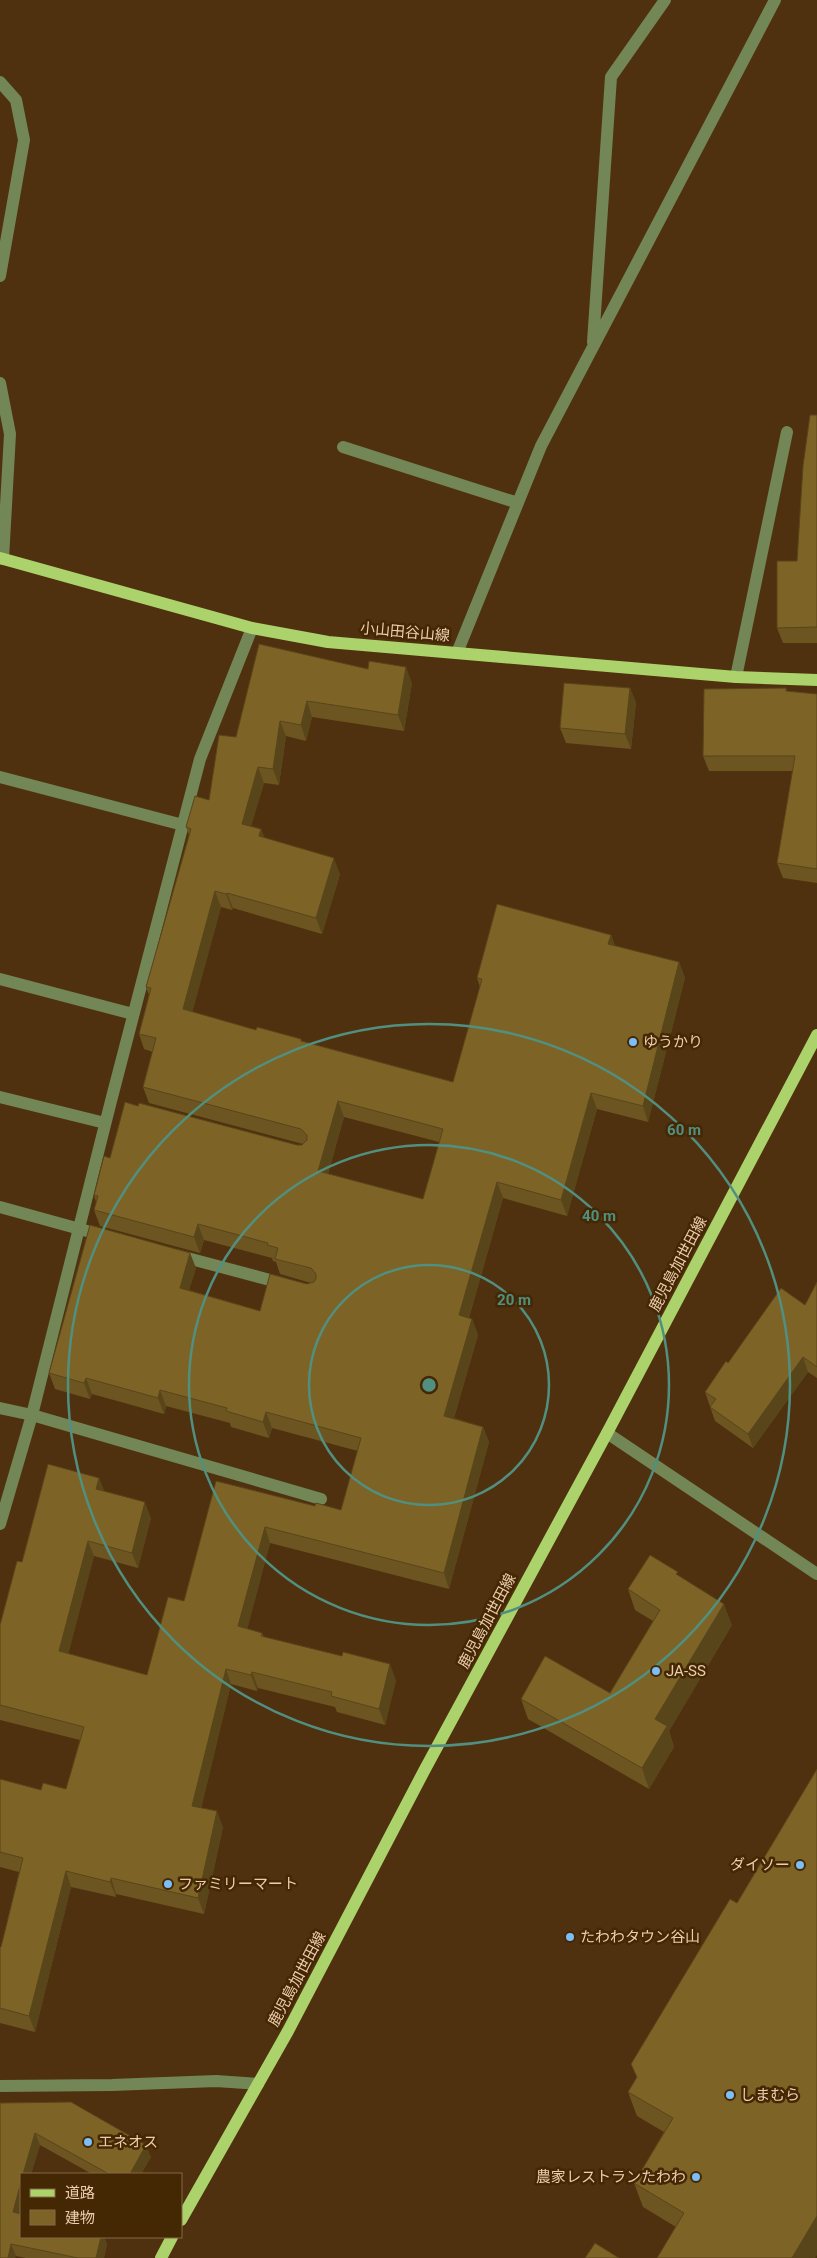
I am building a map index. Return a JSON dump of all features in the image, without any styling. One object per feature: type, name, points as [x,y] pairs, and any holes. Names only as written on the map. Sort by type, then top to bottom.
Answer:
[{"type":"main road","name":"小山田谷山線","points":[[2,558],[252,628],[328,642],[736,677],[817,680]]},
{"type":"main road","name":"鹿児島加世田線","points":[[182,2218],[293,2022],[424,1771],[607,1433],[817,1035]]},
{"type":"main road","points":[[161,2258],[171,2238]]},
{"type":"street","points":[[593,347],[611,77],[665,0]]},
{"type":"street","points":[[457,652],[541,446],[775,0]]},
{"type":"street","points":[[0,82],[16,100],[24,140],[0,276]]},
{"type":"street","points":[[0,383],[10,434],[2,558]]},
{"type":"street","points":[[736,677],[788,432]]},
{"type":"street","points":[[344,447],[518,503]]},
{"type":"street","points":[[0,1524],[32,1415],[105,1123],[115,1102],[134,1014],[200,759],[252,628]]},
{"type":"street","points":[[0,777],[183,825]]},
{"type":"street","points":[[0,980],[134,1014]]},
{"type":"street","points":[[0,1096],[105,1123]]},
{"type":"street","points":[[0,1207],[97,1233]]},
{"type":"street","points":[[163,1251],[295,1286]]},
{"type":"street","points":[[0,1408],[32,1415],[321,1499]]},
{"type":"street","points":[[607,1433],[817,1574]]},
{"type":"street","points":[[0,2086],[112,2085],[216,2081],[258,2084]]},
{"type":"building","points":[[810,415],[817,415],[817,627],[777,628],[777,561],[797,561],[803,466]]},
{"type":"building","points":[[259,644],[368,669],[369,661],[406,667],[398,715],[307,701],[301,725],[280,721],[273,769],[258,767],[242,824],[261,829],[259,836],[334,858],[316,918],[215,891],[183,1009],[256,1030],[257,1027],[301,1039],[301,1041],[453,1082],[482,979],[477,978],[497,904],[611,935],[608,944],[679,962],[643,1106],[591,1093],[561,1200],[497,1182],[459,1315],[472,1319],[444,1416],[483,1427],[444,1573],[265,1527],[238,1626],[262,1633],[261,1636],[342,1656],[343,1652],[390,1664],[379,1709],[331,1696],[332,1692],[252,1672],[251,1675],[226,1669],[192,1806],[217,1811],[198,1898],[111,1878],[110,1882],[66,1871],[29,2016],[0,2008],[0,1947],[23,1858],[0,1852],[0,1779],[41,1790],[43,1783],[66,1789],[84,1727],[0,1705],[0,1625],[17,1561],[22,1562],[48,1464],[99,1478],[96,1489],[145,1502],[132,1553],[88,1541],[59,1651],[147,1675],[168,1597],[184,1601],[216,1481],[315,1506],[316,1503],[341,1510],[361,1438],[266,1412],[263,1422],[226,1411],[227,1408],[160,1390],[158,1398],[86,1378],[84,1383],[49,1373],[90,1225],[190,1253],[180,1288],[260,1311],[270,1274],[307,1284],[314,1282],[316,1279],[316,1274],[311,1268],[275,1259],[278,1248],[267,1245],[268,1243],[198,1224],[194,1237],[94,1210],[98,1196],[94,1195],[104,1156],[110,1158],[125,1102],[138,1106],[139,1103],[297,1145],[302,1145],[307,1140],[307,1135],[301,1129],[143,1087],[156,1038],[139,1034],[151,988],[146,987],[191,829],[186,827],[195,796],[209,800],[219,735],[236,737]],"holes":[[[338,1101],[443,1129],[423,1199],[318,1171]]]},
{"type":"building","points":[[564,683],[630,688],[625,734],[560,728]]},
{"type":"building","points":[[786,688],[786,691],[817,694],[817,869],[777,863],[795,756],[703,756],[704,689]]},
{"type":"building","points":[[817,1282],[817,1367],[803,1357],[748,1434],[710,1407],[716,1399],[705,1392],[781,1288],[805,1305]]},
{"type":"building","points":[[650,1555],[724,1604],[655,1719],[667,1726],[642,1768],[521,1699],[545,1656],[610,1693],[660,1610],[628,1589]]},
{"type":"building","points":[[817,1769],[817,2216],[792,2258],[657,2258],[684,2213],[634,2183],[673,2118],[628,2092],[637,2077],[631,2064],[730,1899],[737,1903]]},
{"type":"building","points":[[71,2102],[146,2145],[131,2173],[107,2173],[35,2133],[23,2173],[20,2173],[20,2186],[13,2212],[20,2214],[20,2238],[101,2238],[96,2258],[78,2258],[11,2244],[8,2258],[0,2258],[0,2103]]},
{"type":"building","points":[[595,2243],[619,2258],[585,2258]]},
{"type":"place","name":"ゆうかり","points":[[633,1042]]},
{"type":"place","name":"JA-SS","points":[[656,1671]]},
{"type":"place","name":"ダイソー","points":[[800,1865]]},
{"type":"place","name":"ファミリーマート","points":[[168,1884]]},
{"type":"place","name":"たわわタウン谷山","points":[[570,1937]]},
{"type":"place","name":"しまむら","points":[[730,2095]]},
{"type":"place","name":"エネオス","points":[[88,2142]]},
{"type":"place","name":"農家レストランたわわ","points":[[696,2177]]}]
